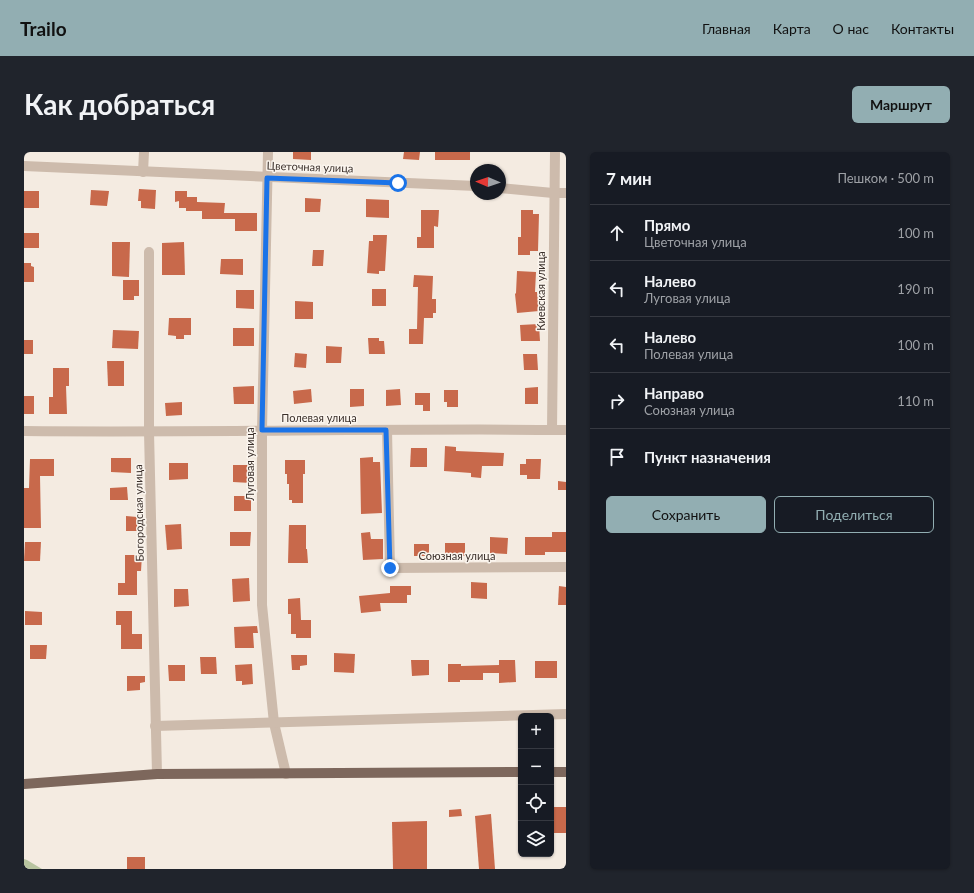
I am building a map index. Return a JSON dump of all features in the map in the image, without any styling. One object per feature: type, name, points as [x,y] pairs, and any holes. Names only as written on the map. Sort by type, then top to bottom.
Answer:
[{"type":"main road","points":[[24,784],[157,774],[518,772]]},
{"type":"main road","points":[[554,772],[566,772]]},
{"type":"street","points":[[143,172],[144,152]]},
{"type":"street","name":"Луговая улица","points":[[268,152],[262,430],[262,605],[274,723],[286,774]]},
{"type":"street","name":"Киевская улица","points":[[552,430],[555,152]]},
{"type":"street","name":"Цветочная улица","points":[[24,166],[267,178],[470,186]]},
{"type":"street","points":[[506,189],[554,193],[566,192]]},
{"type":"street","name":"Богородская улица","points":[[149,252],[149,432],[157,774]]},
{"type":"street","name":"Союзная улица","points":[[386,430],[390,568],[566,567]]},
{"type":"street","name":"Полевая улица","points":[[24,432],[566,430]]},
{"type":"street","points":[[155,726],[566,714]]},
{"type":"green space","points":[[24,859],[27,860],[42,869],[24,869]]},
{"type":"building","points":[[293,152],[311,152],[311,160],[293,159]]},
{"type":"building","points":[[404,152],[420,152],[419,160],[403,159]]},
{"type":"building","points":[[435,152],[470,152],[470,160],[435,160]]},
{"type":"building","points":[[139,189],[156,190],[155,209],[141,208],[141,201],[138,201]]},
{"type":"building","points":[[91,190],[109,191],[107,206],[90,205]]},
{"type":"building","points":[[24,191],[39,191],[39,208],[24,208]]},
{"type":"building","points":[[175,191],[187,191],[187,197],[197,197],[197,202],[225,203],[224,213],[257,213],[257,231],[235,231],[235,219],[202,219],[202,211],[186,211],[186,208],[179,208],[179,201],[175,202]]},
{"type":"building","points":[[305,198],[321,199],[320,212],[305,212]]},
{"type":"building","points":[[366,199],[389,200],[389,218],[366,217]]},
{"type":"building","points":[[421,210],[439,210],[438,227],[434,226],[434,248],[417,248],[417,237],[421,237]]},
{"type":"building","points":[[521,210],[533,210],[533,214],[539,214],[538,251],[530,251],[530,255],[518,255],[518,237],[521,237]]},
{"type":"building","points":[[24,233],[39,233],[39,248],[24,248]]},
{"type":"building","points":[[373,235],[387,235],[385,271],[379,271],[379,274],[367,273],[369,241],[373,241]]},
{"type":"building","points":[[112,242],[130,242],[129,277],[112,276]]},
{"type":"building","points":[[184,242],[185,275],[162,275],[162,243]]},
{"type":"building","points":[[313,250],[324,250],[323,266],[312,266]]},
{"type":"building","points":[[221,259],[243,259],[243,275],[220,274]]},
{"type":"building","points":[[24,263],[31,263],[31,266],[34,267],[34,282],[24,282]]},
{"type":"building","points":[[517,271],[536,272],[535,292],[537,292],[539,311],[517,313],[515,294]]},
{"type":"building","points":[[414,275],[433,276],[432,299],[436,299],[436,313],[433,313],[433,318],[424,318],[423,344],[409,344],[409,329],[417,329],[418,287],[413,287]]},
{"type":"building","points":[[123,280],[139,280],[139,296],[134,296],[134,300],[123,300]]},
{"type":"building","points":[[372,289],[386,289],[386,306],[372,306]]},
{"type":"building","points":[[236,290],[254,290],[254,309],[236,308]]},
{"type":"building","points":[[295,301],[313,302],[313,319],[295,319]]},
{"type":"building","points":[[169,318],[191,318],[191,335],[184,335],[184,339],[176,339],[176,336],[168,335]]},
{"type":"building","points":[[539,324],[540,341],[521,341],[520,325]]},
{"type":"building","points":[[233,328],[254,328],[254,346],[233,346]]},
{"type":"building","points":[[113,330],[139,331],[138,349],[112,348]]},
{"type":"building","points":[[368,338],[379,338],[379,341],[384,341],[385,354],[369,354]]},
{"type":"building","points":[[24,340],[33,340],[33,354],[24,354]]},
{"type":"building","points":[[326,346],[342,347],[341,363],[326,363]]},
{"type":"building","points":[[295,353],[307,354],[306,368],[294,367]]},
{"type":"building","points":[[523,354],[537,354],[538,370],[524,370]]},
{"type":"building","points":[[107,361],[124,361],[124,386],[108,386]]},
{"type":"building","points":[[53,368],[69,368],[69,386],[66,386],[67,414],[49,414],[49,397],[53,397]]},
{"type":"building","points":[[254,386],[254,404],[234,404],[233,387]]},
{"type":"building","points":[[538,387],[538,404],[525,404],[525,388]]},
{"type":"building","points":[[311,389],[312,402],[294,404],[293,391]]},
{"type":"building","points":[[350,389],[364,389],[364,406],[350,407]]},
{"type":"building","points":[[400,389],[401,405],[386,406],[386,390]]},
{"type":"building","points":[[444,390],[458,390],[458,407],[447,407],[447,402],[444,402]]},
{"type":"building","points":[[415,393],[430,393],[430,411],[423,411],[423,405],[415,405]]},
{"type":"building","points":[[24,396],[34,396],[34,414],[24,414]]},
{"type":"building","points":[[182,402],[182,415],[166,416],[165,403]]},
{"type":"building","points":[[445,446],[456,447],[456,451],[504,453],[503,466],[482,466],[481,478],[471,477],[471,473],[444,471]]},
{"type":"building","points":[[411,448],[427,448],[427,467],[410,467]]},
{"type":"building","points":[[373,457],[373,462],[380,462],[382,513],[361,514],[360,458]]},
{"type":"building","points":[[111,458],[131,458],[131,473],[111,472]]},
{"type":"building","points":[[30,459],[54,459],[54,476],[40,476],[41,528],[24,528],[24,488],[29,488]]},
{"type":"building","points":[[526,459],[541,459],[540,479],[527,479],[527,475],[520,475],[520,464],[526,464]]},
{"type":"building","points":[[285,460],[305,460],[305,474],[303,474],[303,503],[292,503],[292,500],[289,500],[289,484],[287,484],[287,474],[285,474]]},
{"type":"building","points":[[169,463],[188,463],[188,479],[169,480]]},
{"type":"building","points":[[233,465],[252,465],[251,483],[233,482]]},
{"type":"building","points":[[558,481],[566,482],[566,490],[558,490]]},
{"type":"building","points":[[127,487],[128,500],[110,500],[110,488]]},
{"type":"building","points":[[234,496],[251,496],[251,511],[234,511]]},
{"type":"building","points":[[126,516],[137,517],[137,531],[126,531]]},
{"type":"building","points":[[181,524],[182,549],[167,550],[165,525]]},
{"type":"building","points":[[289,525],[306,525],[306,549],[308,563],[288,563]]},
{"type":"building","points":[[230,532],[251,532],[250,546],[230,546]]},
{"type":"building","points":[[370,532],[371,539],[383,539],[383,559],[363,560],[361,533]]},
{"type":"building","points":[[552,532],[566,532],[566,552],[545,552],[545,555],[525,555],[525,537],[552,537]]},
{"type":"building","points":[[490,537],[508,538],[507,554],[490,553]]},
{"type":"building","points":[[25,542],[41,542],[40,561],[24,561]]},
{"type":"building","points":[[445,543],[465,543],[465,556],[445,556]]},
{"type":"building","points":[[414,544],[429,544],[429,556],[414,556]]},
{"type":"building","points":[[125,555],[142,555],[141,571],[137,571],[137,595],[118,595],[118,583],[125,583]]},
{"type":"building","points":[[249,578],[250,601],[233,602],[232,579]]},
{"type":"building","points":[[471,582],[487,583],[487,599],[471,598]]},
{"type":"building","points":[[390,586],[411,586],[411,595],[407,595],[407,603],[380,603],[381,611],[361,613],[359,596],[390,593]]},
{"type":"building","points":[[559,586],[566,587],[566,605],[558,605]]},
{"type":"building","points":[[174,589],[188,589],[189,606],[174,607]]},
{"type":"building","points":[[300,598],[301,620],[311,620],[311,638],[296,638],[296,634],[291,634],[291,614],[288,614],[288,599]]},
{"type":"building","points":[[25,611],[42,612],[42,625],[25,625]]},
{"type":"building","points":[[116,611],[132,611],[132,634],[142,634],[142,649],[121,649],[121,625],[116,625]]},
{"type":"building","points":[[257,626],[258,633],[253,633],[254,648],[235,648],[234,627]]},
{"type":"building","points":[[30,645],[47,645],[46,659],[30,659]]},
{"type":"building","points":[[334,653],[355,654],[354,673],[334,672]]},
{"type":"building","points":[[291,655],[307,655],[307,665],[300,666],[300,670],[292,670]]},
{"type":"building","points":[[200,657],[216,657],[217,674],[201,674]]},
{"type":"building","points":[[411,660],[429,660],[429,675],[412,676]]},
{"type":"building","points":[[499,660],[515,660],[516,682],[499,683],[499,673],[483,673],[483,680],[460,680],[460,682],[448,682],[448,664],[461,664],[461,666],[499,665]]},
{"type":"building","points":[[535,661],[557,661],[557,678],[535,678]]},
{"type":"building","points":[[252,664],[253,684],[242,685],[242,681],[236,681],[235,665]]},
{"type":"building","points":[[168,665],[185,665],[185,681],[169,681]]},
{"type":"building","points":[[127,676],[145,676],[145,682],[140,683],[140,690],[127,691]]},
{"type":"building","points":[[554,807],[566,807],[566,833],[554,833]]},
{"type":"building","points":[[461,809],[462,816],[449,817],[449,810]]},
{"type":"building","points":[[491,814],[495,869],[479,869],[475,816]]},
{"type":"building","points":[[427,821],[427,869],[393,869],[392,822]]},
{"type":"building","points":[[127,857],[145,857],[145,869],[127,869]]},
{"type":"route","points":[[390,568],[386,430],[262,430],[267,178],[398,183]]}]
